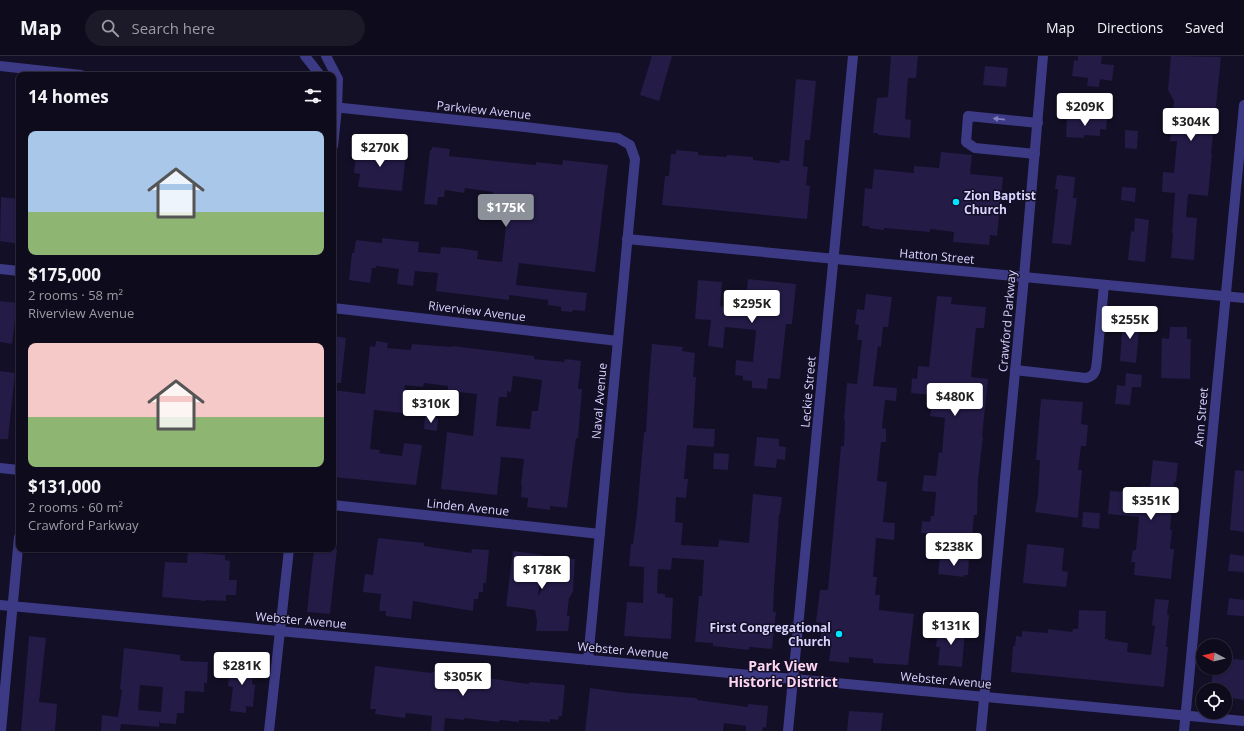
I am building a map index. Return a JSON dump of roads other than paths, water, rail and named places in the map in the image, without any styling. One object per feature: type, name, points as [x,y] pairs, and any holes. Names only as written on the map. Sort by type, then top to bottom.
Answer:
[{"type":"street","points":[[305,56],[318,72]]},
{"type":"street","points":[[326,56],[334,72]]},
{"type":"street","name":"Leckie Street","points":[[788,731],[853,56]]},
{"type":"street","name":"Crawford Parkway","points":[[981,731],[1024,277],[1043,56]]},
{"type":"street","points":[[0,66],[50,72]]},
{"type":"street","points":[[336,75],[338,79],[336,92]]},
{"type":"street","name":"Parkview Avenue","points":[[336,105],[618,138],[630,145]]},
{"type":"street","name":"Ann Street","points":[[1184,731],[1244,105]]},
{"type":"street","points":[[1035,154],[975,148],[966,142],[968,116],[1038,123]]},
{"type":"street","name":"Naval Avenue","points":[[588,660],[635,159],[630,145]]},
{"type":"street","name":"Hatton Street","points":[[627,239],[1244,298]]},
{"type":"street","points":[[0,269],[16,272]]},
{"type":"street","points":[[1015,370],[1086,378],[1092,377],[1095,373],[1097,360],[1104,285]]},
{"type":"street","name":"Riverview Avenue","points":[[336,308],[618,341]]},
{"type":"street","points":[[0,468],[16,470]]},
{"type":"street","name":"Linden Avenue","points":[[336,505],[600,534]]},
{"type":"street","points":[[1,731],[17,552]]},
{"type":"street","points":[[269,731],[289,552]]},
{"type":"street","name":"Webster Avenue","points":[[0,605],[1244,721]]},
{"type":"place","name":"Zion Baptist Church","points":[[956,202]]},
{"type":"place","name":"First Congregational Church","points":[[839,634]]},
{"type":"district","name":"Park View Historic District","points":[[783,674]]}]
